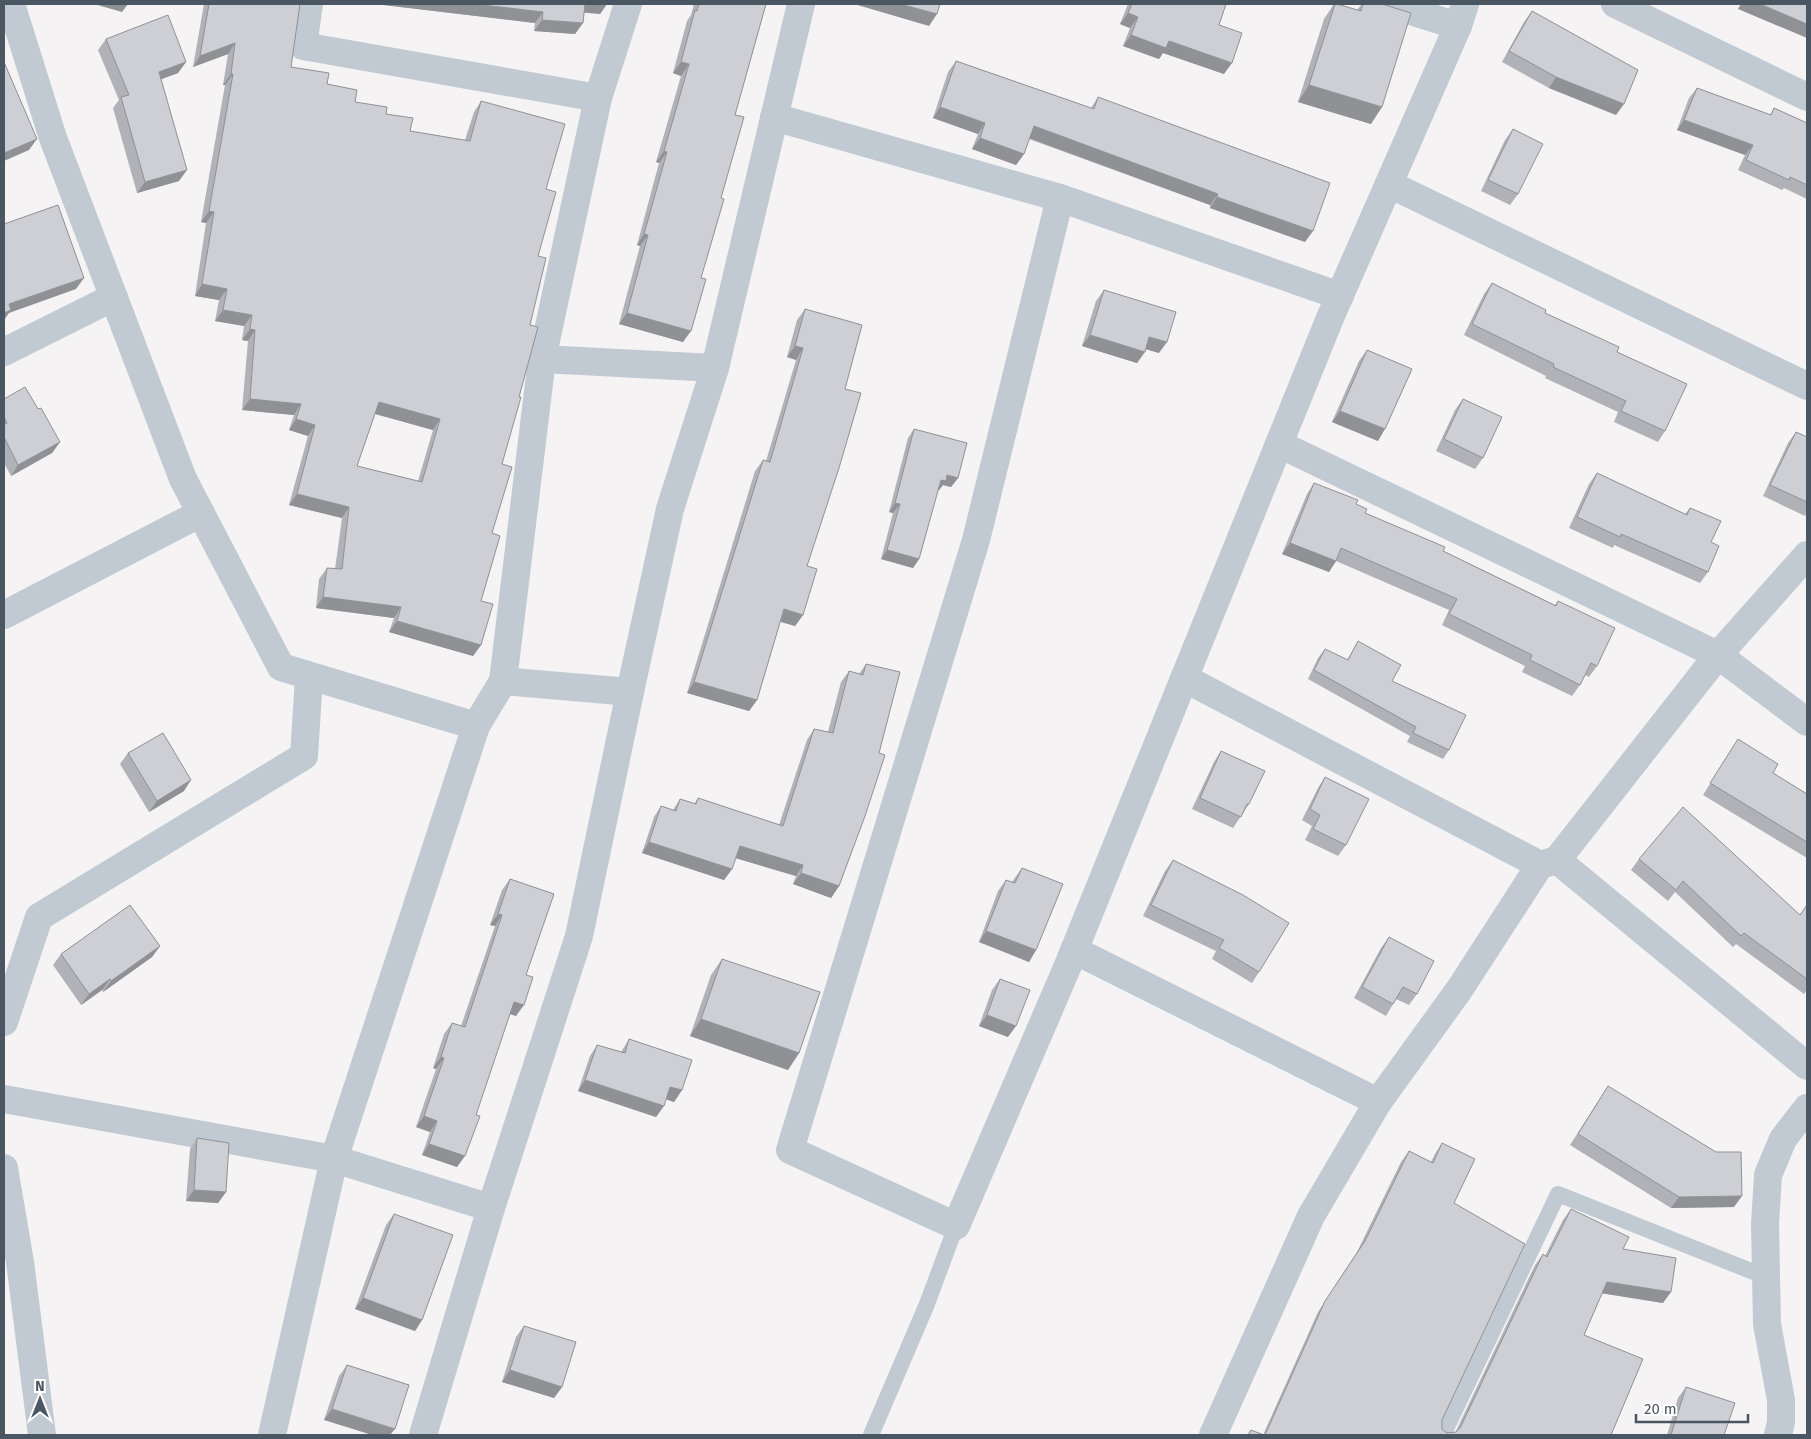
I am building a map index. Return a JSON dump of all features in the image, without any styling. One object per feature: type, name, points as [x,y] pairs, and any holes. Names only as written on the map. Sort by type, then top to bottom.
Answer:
[{"type":"street","points":[[11,4],[53,138],[183,479],[281,667],[476,726]]},
{"type":"street","points":[[309,4],[303,46],[598,98]]},
{"type":"street","points":[[272,1435],[334,1159],[476,726],[503,681],[542,359],[598,98],[628,4]]},
{"type":"street","points":[[423,1435],[492,1208],[579,936],[670,509],[715,368],[800,4]]},
{"type":"street","points":[[1060,198],[976,540],[790,1150],[956,1226],[1074,950],[1340,296],[1461,15],[1388,4]]},
{"type":"street","points":[[1615,4],[1807,97]]},
{"type":"street","points":[[774,117],[1060,198],[1340,296]]},
{"type":"street","points":[[1389,184],[1807,386]]},
{"type":"street","points":[[4,352],[114,297]]},
{"type":"street","points":[[542,359],[715,368]]},
{"type":"street","points":[[1279,444],[1718,655],[1807,722]]},
{"type":"street","points":[[4,615],[200,513]]},
{"type":"street","points":[[1213,1435],[1311,1216],[1378,1102],[1549,862],[1718,655],[1807,556]]},
{"type":"street","points":[[4,1022],[39,917],[304,756],[309,676]]},
{"type":"street","points":[[1184,678],[1549,862],[1807,1066]]},
{"type":"street","points":[[503,681],[630,692]]},
{"type":"street","points":[[1074,950],[1378,1102]]},
{"type":"street","points":[[4,1099],[334,1159],[492,1208]]},
{"type":"street","points":[[1778,1435],[1780,1400],[1767,1324],[1765,1224],[1768,1175],[1783,1138],[1807,1108]]},
{"type":"street","points":[[4,1168],[20,1262],[42,1435]]},
{"type":"lane","points":[[1443,1435],[1558,1194],[1766,1277]]},
{"type":"lane","points":[[871,1435],[927,1304],[956,1226]]},
{"type":"building","points":[[209,4],[300,4],[291,67],[329,73],[327,84],[357,90],[355,102],[387,107],[386,114],[413,118],[410,131],[470,141],[481,101],[565,124],[546,189],[556,192],[538,256],[546,258],[530,325],[538,327],[502,464],[512,467],[492,533],[500,536],[481,601],[493,604],[481,645],[397,621],[401,607],[323,597],[327,568],[342,569],[349,507],[297,494],[315,425],[296,419],[301,404],[250,399],[255,330],[250,329],[252,315],[223,310],[227,289],[202,284],[214,212],[209,211],[233,74],[231,74],[235,43],[200,56]],"holes":[[[379,402],[440,419],[422,482],[357,466]]]},
{"type":"building","points":[[474,4],[585,4],[583,23],[542,20],[543,12]]},
{"type":"building","points":[[699,4],[766,4],[735,115],[744,117],[721,198],[724,199],[701,278],[706,279],[691,331],[627,313],[648,235],[644,234],[667,152],[664,151],[689,64],[681,62],[695,10],[697,11]]},
{"type":"building","points":[[900,4],[940,4],[937,14]]},
{"type":"building","points":[[1132,4],[1226,4],[1219,25],[1242,33],[1232,63],[1169,41],[1166,48],[1131,35],[1138,17],[1128,13]]},
{"type":"building","points":[[1335,4],[1361,11],[1363,4],[1382,4],[1411,13],[1382,107],[1309,85]]},
{"type":"building","points":[[1760,4],[1807,4],[1807,24]]},
{"type":"building","points":[[1532,11],[1638,70],[1624,104],[1556,77],[1509,51]]},
{"type":"building","points":[[168,15],[186,62],[159,72],[187,170],[145,182],[121,97],[129,95],[106,39]]},
{"type":"building","points":[[956,61],[1094,109],[1098,97],[1330,183],[1313,231],[1217,197],[1218,194],[1034,126],[1024,154],[980,138],[985,123],[940,107]]},
{"type":"building","points":[[4,62],[37,139],[4,153]]},
{"type":"building","points":[[1697,88],[1771,115],[1774,108],[1807,123],[1807,185],[1790,177],[1789,180],[1746,160],[1753,145],[1684,120]]},
{"type":"building","points":[[1513,129],[1543,144],[1518,194],[1488,180]]},
{"type":"building","points":[[58,205],[84,278],[9,304],[11,310],[4,313],[4,224]]},
{"type":"building","points":[[1492,283],[1546,310],[1545,313],[1619,347],[1617,352],[1687,384],[1665,431],[1621,411],[1626,401],[1553,367],[1554,364],[1472,324]]},
{"type":"building","points":[[1104,290],[1176,312],[1167,342],[1149,337],[1145,352],[1090,335]]},
{"type":"building","points":[[805,309],[862,325],[845,389],[861,393],[807,566],[817,569],[803,615],[784,609],[757,700],[694,682],[763,460],[770,462],[803,348],[795,346]]},
{"type":"building","points":[[1367,350],[1412,369],[1385,429],[1340,411]]},
{"type":"building","points":[[25,387],[38,409],[41,408],[60,442],[18,465],[4,437],[4,425],[7,423],[4,417],[4,399]]},
{"type":"building","points":[[1463,399],[1502,417],[1483,458],[1444,439]]},
{"type":"building","points":[[914,429],[967,443],[958,478],[947,475],[946,481],[941,480],[919,559],[887,550],[900,504],[895,503]]},
{"type":"building","points":[[1796,432],[1807,437],[1807,502],[1770,485]]},
{"type":"building","points":[[1597,473],[1687,515],[1690,508],[1721,521],[1711,542],[1719,546],[1708,572],[1621,534],[1620,537],[1577,517]]},
{"type":"building","points":[[1314,483],[1358,500],[1356,504],[1367,509],[1365,513],[1445,547],[1443,551],[1556,606],[1558,601],[1615,628],[1597,666],[1591,663],[1580,685],[1530,660],[1532,655],[1449,614],[1457,599],[1341,548],[1336,561],[1290,543]]},
{"type":"building","points":[[1358,641],[1401,665],[1392,681],[1466,715],[1449,750],[1413,733],[1416,727],[1314,670],[1325,649],[1348,660]]},
{"type":"building","points":[[866,664],[900,672],[879,753],[885,755],[839,886],[801,873],[803,865],[740,846],[732,869],[649,842],[661,806],[676,811],[680,799],[696,804],[698,798],[783,826],[814,729],[833,733],[849,671],[863,675]]},
{"type":"building","points":[[163,733],[191,780],[157,801],[128,753]]},
{"type":"building","points":[[1738,739],[1778,764],[1773,773],[1807,794],[1807,842],[1710,783]]},
{"type":"building","points":[[1221,751],[1265,771],[1241,817],[1200,798]]},
{"type":"building","points":[[1325,777],[1369,799],[1346,845],[1313,829],[1320,815],[1310,809]]},
{"type":"building","points":[[1683,807],[1800,915],[1807,905],[1807,979],[1744,933],[1741,936],[1683,881],[1676,890],[1639,859]]},
{"type":"building","points":[[1173,860],[1243,895],[1289,923],[1259,972],[1219,948],[1224,940],[1151,905]]},
{"type":"building","points":[[1022,868],[1063,884],[1036,950],[986,931],[1006,880],[1015,883]]},
{"type":"building","points":[[510,879],[554,894],[526,975],[533,977],[524,1005],[514,1002],[476,1115],[480,1116],[465,1156],[429,1144],[437,1121],[424,1116],[444,1058],[441,1057],[452,1023],[465,1027],[502,915],[498,914]]},
{"type":"building","points":[[130,905],[160,946],[111,981],[110,979],[89,994],[61,954]]},
{"type":"building","points":[[1389,937],[1434,961],[1417,994],[1403,987],[1393,1004],[1362,987]]},
{"type":"building","points":[[722,959],[820,992],[799,1053],[701,1019]]},
{"type":"building","points":[[1000,979],[1030,990],[1016,1026],[987,1015]]},
{"type":"building","points":[[629,1039],[692,1060],[682,1090],[670,1087],[664,1106],[585,1080],[597,1045],[625,1053]]},
{"type":"building","points":[[1608,1086],[1716,1152],[1741,1152],[1742,1196],[1679,1197],[1578,1134]]},
{"type":"building","points":[[197,1138],[229,1143],[226,1192],[194,1190]]},
{"type":"building","points":[[1442,1143],[1475,1159],[1454,1203],[1525,1244],[1442,1420],[1442,1429],[1447,1433],[1456,1432],[1460,1428],[1543,1254],[1547,1257],[1571,1209],[1629,1237],[1623,1249],[1676,1258],[1671,1292],[1607,1282],[1584,1335],[1643,1359],[1611,1435],[1265,1435],[1325,1301],[1365,1241],[1409,1151],[1433,1163]]},
{"type":"building","points":[[394,1214],[453,1235],[422,1320],[363,1298]]},
{"type":"building","points":[[524,1326],[576,1342],[562,1387],[510,1370]]},
{"type":"building","points":[[347,1365],[409,1385],[395,1429],[332,1409]]},
{"type":"building","points":[[1686,1387],[1735,1403],[1724,1435],[1671,1435]]},
{"type":"building","points":[[1251,1430],[1264,1435],[1248,1435]]}]
